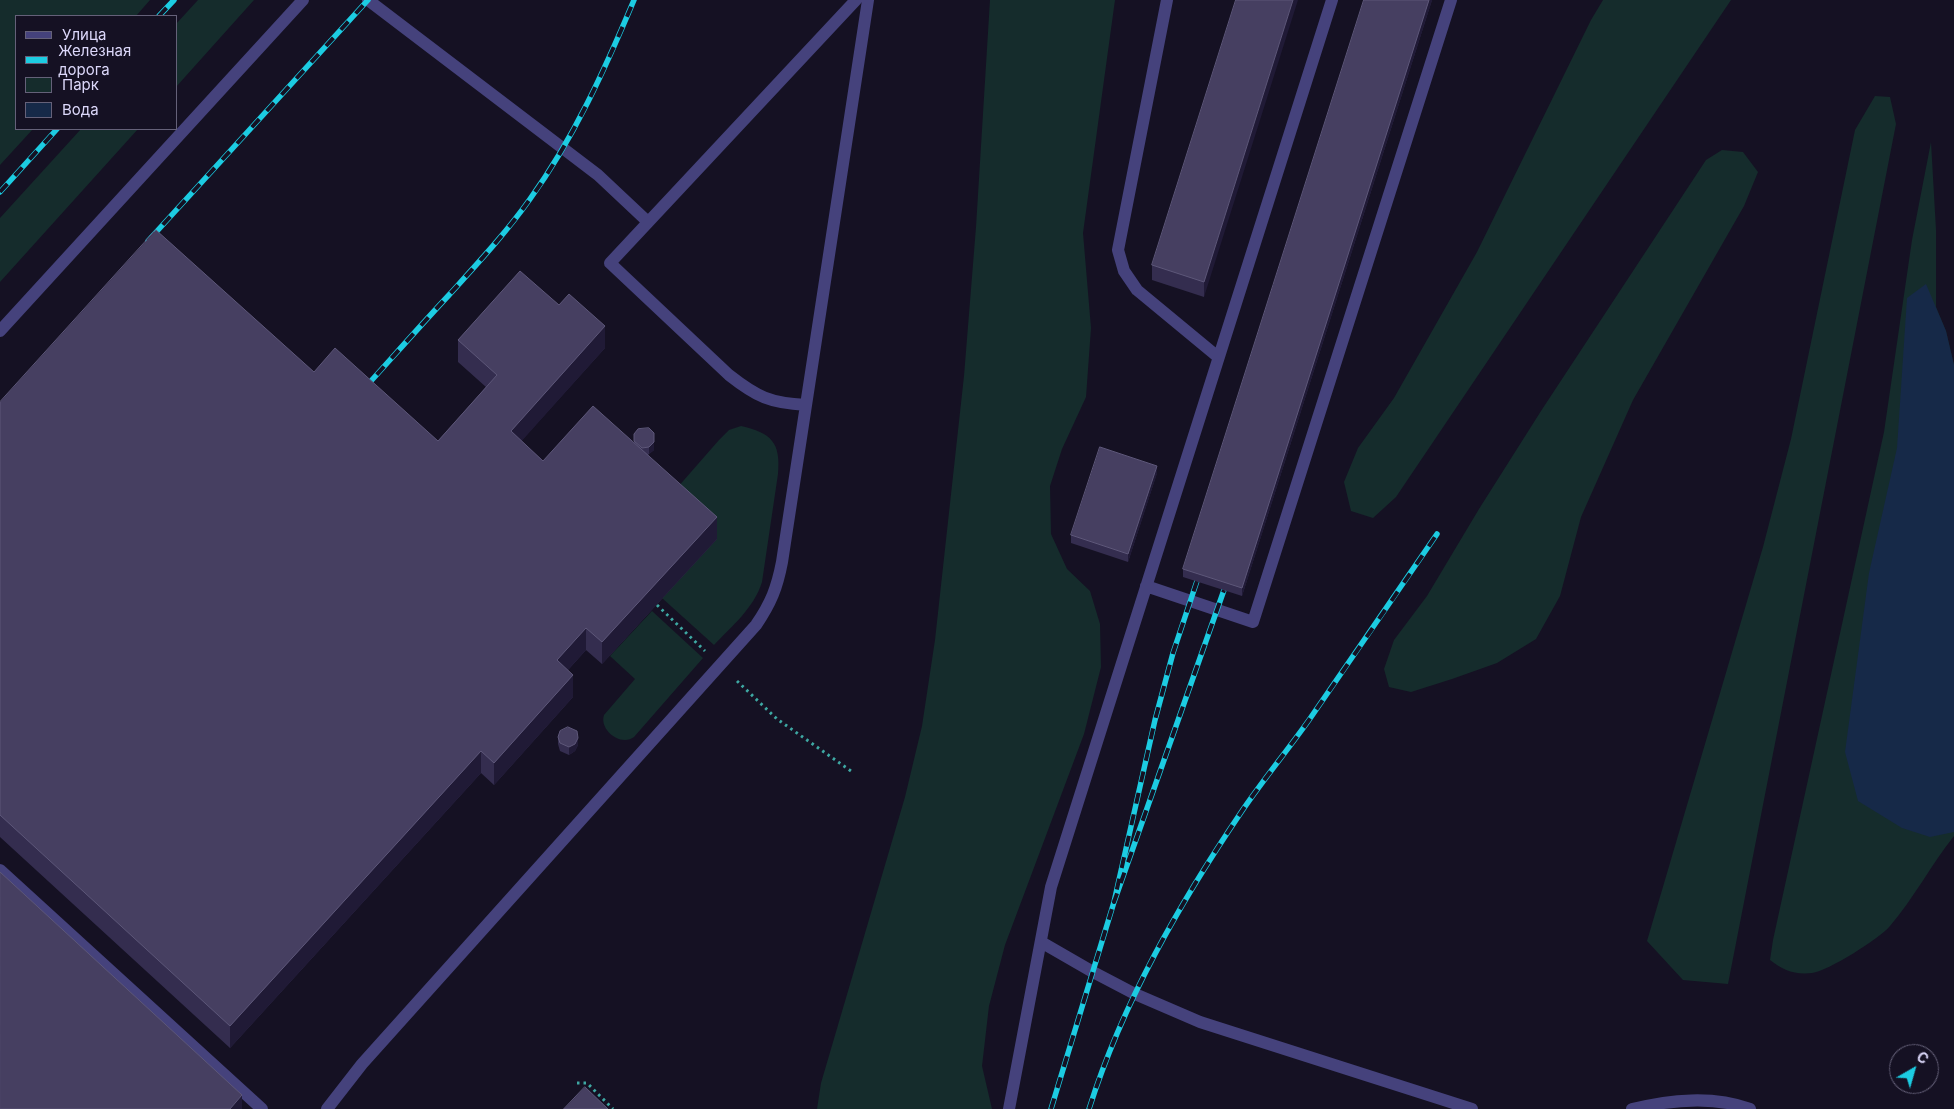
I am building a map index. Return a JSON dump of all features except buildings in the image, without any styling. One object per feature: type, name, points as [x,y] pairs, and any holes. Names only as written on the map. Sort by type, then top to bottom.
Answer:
[{"type":"lane","points":[[0,332],[303,0]]},
{"type":"lane","points":[[368,0],[598,176],[648,222]]},
{"type":"lane","points":[[806,405],[782,404],[764,399],[748,390],[729,375],[610,263],[856,0]]},
{"type":"lane","points":[[327,1109],[362,1064],[756,625],[769,605],[778,584],[868,0]]},
{"type":"lane","points":[[1167,0],[1118,250],[1124,271],[1137,290],[1218,357]]},
{"type":"lane","points":[[1009,1109],[1051,887],[1332,0]]},
{"type":"lane","points":[[1146,586],[1253,622],[1452,0]]},
{"type":"lane","points":[[0,870],[262,1109]]},
{"type":"lane","points":[[1041,942],[1135,994],[1200,1022],[1472,1109]]},
{"type":"lane","points":[[1632,1109],[1684,1101],[1710,1101],[1750,1109]]},
{"type":"path","points":[[657,605],[777,719],[851,771]]},
{"type":"path","points":[[577,1083],[586,1083],[613,1109]]},
{"type":"green space","points":[[0,0],[150,0],[137,15],[15,15],[15,130],[32,130],[0,165]]},
{"type":"green space","points":[[198,0],[254,0],[178,85],[178,22]]},
{"type":"green space","points":[[990,0],[1115,0],[1083,233],[1091,328],[1086,397],[1062,449],[1050,486],[1051,534],[1067,569],[1090,591],[1100,624],[1101,667],[1084,734],[1005,945],[989,1006],[982,1066],[992,1109],[817,1109],[821,1083],[905,797],[922,726],[935,640],[964,376],[976,227]]},
{"type":"green space","points":[[1603,0],[1731,0],[1396,497],[1373,518],[1351,511],[1344,482],[1358,448],[1394,398],[1477,252],[1591,20]]},
{"type":"green space","points":[[1875,96],[1890,97],[1896,124],[1728,984],[1683,980],[1647,941],[1763,547],[1791,439],[1855,130]]},
{"type":"green space","points":[[80,130],[137,130],[0,282],[0,218]]},
{"type":"green space","points":[[1931,142],[1936,230],[1936,307],[1946,331],[1954,365],[1954,836],[1907,904],[1884,932],[1853,954],[1829,967],[1812,973],[1794,972],[1780,967],[1770,960],[1773,940],[1884,432],[1912,240]]},
{"type":"green space","points":[[1722,150],[1743,152],[1758,172],[1744,206],[1633,400],[1581,517],[1560,596],[1536,639],[1497,663],[1452,679],[1411,692],[1389,687],[1384,669],[1394,640],[1427,596],[1541,411],[1706,160]]},
{"type":"green space","points":[[741,426],[760,432],[772,441],[778,454],[778,474],[762,582],[748,608],[714,645],[662,598],[670,496],[729,430]]},
{"type":"green space","points":[[652,611],[703,658],[634,737],[629,740],[623,740],[608,731],[603,721],[604,715],[635,679],[610,656]]},
{"type":"water","points":[[1926,284],[1946,331],[1954,365],[1954,832],[1930,837],[1902,828],[1858,801],[1845,752],[1869,573],[1897,448],[1907,298]]},
{"type":"railway","points":[[160,15],[174,0]]},
{"type":"railway","points":[[148,241],[368,0]]},
{"type":"railway","points":[[362,391],[491,248],[530,199],[575,127],[612,52],[634,0]]},
{"type":"railway","points":[[0,192],[56,130]]},
{"type":"railway","points":[[1089,1109],[1118,1030],[1155,955],[1196,882],[1242,811],[1309,720],[1437,534]]},
{"type":"railway","points":[[1197,581],[1173,653],[1155,720],[1114,902],[1224,590]]},
{"type":"railway","points":[[1051,1109],[1114,902]]}]
